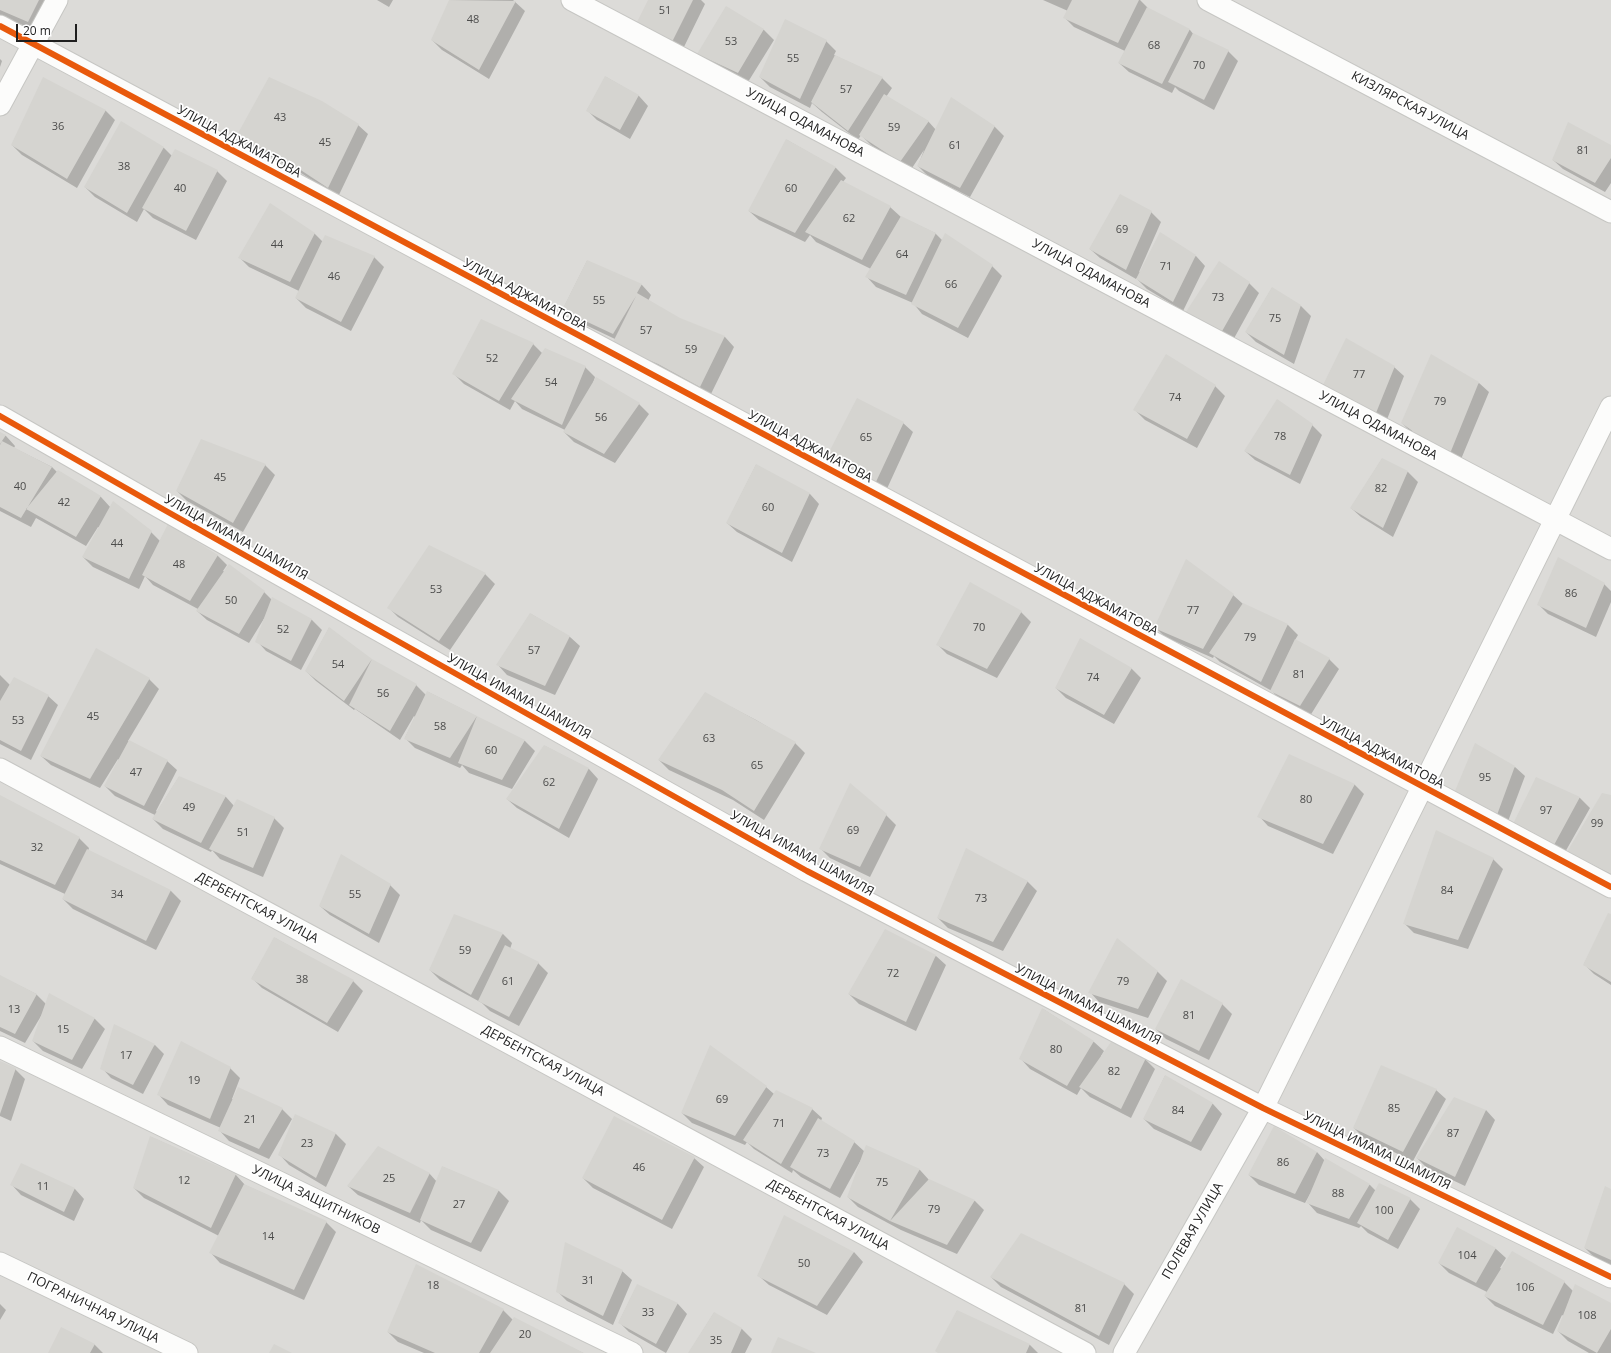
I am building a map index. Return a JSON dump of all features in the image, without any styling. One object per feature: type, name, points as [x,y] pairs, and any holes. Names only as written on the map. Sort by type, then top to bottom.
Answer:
[{"type":"street","points":[[0,105],[57,0]]},
{"type":"street","name":"УЛИЦА ОДАМАНОВА","points":[[572,0],[1611,549]]},
{"type":"street","name":"КИЗЛЯРСКАЯ УЛИЦА","points":[[1208,0],[1611,212]]},
{"type":"street","name":"УЛИЦА АДЖАМАТОВА","points":[[0,26],[1611,887]]},
{"type":"street","name":"ПОЛЕВАЯ УЛИЦА","points":[[1124,1353],[1263,1108],[1611,408]]},
{"type":"street","name":"УЛИЦА ИМАМА ШАМИЛЯ","points":[[0,416],[159,508],[807,871],[1263,1108],[1611,1277]]},
{"type":"street","name":"ДЕРБЕНТСКАЯ УЛИЦА","points":[[0,769],[1085,1353]]},
{"type":"street","name":"УЛИЦА ЗАЩИТНИКОВ","points":[[0,1047],[632,1353]]},
{"type":"street","name":"ПОГРАНИЧНАЯ УЛИЦА","points":[[0,1263],[187,1353]]},
{"type":"shaded area","points":[[0,0],[1611,0],[1611,1353],[0,1353]]},
{"type":"building","points":[[0,0],[39,0],[28,22],[0,10]]},
{"type":"building","points":[[449,0],[516,1],[479,70],[431,40]]},
{"type":"building","points":[[648,0],[693,0],[672,42],[637,22]]},
{"type":"building","points":[[1072,0],[1139,0],[1118,43],[1063,18]]},
{"type":"building","points":[[726,6],[764,29],[738,73],[697,54]]},
{"type":"building","points":[[1147,7],[1190,29],[1162,84],[1118,63]]},
{"type":"building","points":[[785,19],[827,40],[800,99],[759,77]]},
{"type":"building","points":[[1193,33],[1229,50],[1204,100],[1168,82]]},
{"type":"building","points":[[835,55],[883,77],[848,131],[811,102]]},
{"type":"building","points":[[605,76],[639,95],[620,130],[586,111]]},
{"type":"building","points":[[43,77],[106,110],[67,179],[11,145]]},
{"type":"building","points":[[269,77],[322,101],[359,124],[328,188],[290,163],[237,135]]},
{"type":"building","points":[[884,94],[929,121],[900,162],[859,135]]},
{"type":"building","points":[[951,97],[995,126],[960,188],[917,166]]},
{"type":"building","points":[[121,121],[164,147],[127,213],[84,187]]},
{"type":"building","points":[[1568,122],[1611,145],[1611,158],[1595,183],[1552,160]]},
{"type":"building","points":[[786,139],[836,167],[795,233],[748,211]]},
{"type":"building","points":[[175,149],[218,170],[186,231],[142,208]]},
{"type":"building","points":[[841,180],[891,206],[862,260],[805,232]]},
{"type":"building","points":[[1120,194],[1152,211],[1126,270],[1089,249]]},
{"type":"building","points":[[270,203],[315,233],[290,282],[238,258]]},
{"type":"building","points":[[901,216],[936,233],[906,295],[865,277]]},
{"type":"building","points":[[1160,232],[1196,255],[1173,302],[1136,279]]},
{"type":"building","points":[[945,233],[993,265],[958,328],[911,304]]},
{"type":"building","points":[[325,235],[375,256],[341,322],[295,298]]},
{"type":"building","points":[[587,260],[642,284],[637,293],[680,318],[725,336],[700,387],[658,364],[612,344],[636,296],[613,334],[562,310]]},
{"type":"building","points":[[1219,261],[1250,282],[1221,333],[1184,315]]},
{"type":"building","points":[[1272,287],[1301,305],[1284,355],[1245,332]]},
{"type":"building","points":[[481,319],[534,343],[499,401],[452,374]]},
{"type":"building","points":[[1346,338],[1395,366],[1376,413],[1323,385]]},
{"type":"building","points":[[545,348],[586,366],[562,425],[511,399]]},
{"type":"building","points":[[1166,354],[1216,385],[1187,439],[1133,410]]},
{"type":"building","points":[[1431,354],[1479,382],[1449,456],[1401,423]]},
{"type":"building","points":[[596,377],[640,403],[604,454],[563,432]]},
{"type":"building","points":[[857,398],[904,422],[875,484],[828,454]]},
{"type":"building","points":[[1277,399],[1313,424],[1290,475],[1244,451]]},
{"type":"building","points":[[0,432],[6,435],[0,444]]},
{"type":"building","points":[[201,439],[266,464],[233,523],[176,491]]},
{"type":"building","points":[[2,441],[52,467],[21,518],[0,507],[0,445]]},
{"type":"building","points":[[1382,458],[1408,471],[1383,528],[1350,508]]},
{"type":"building","points":[[756,464],[810,493],[782,553],[726,523]]},
{"type":"building","points":[[58,470],[101,496],[76,537],[26,509]]},
{"type":"building","points":[[113,501],[152,531],[129,579],[82,557]]},
{"type":"building","points":[[168,524],[218,555],[190,601],[142,575]]},
{"type":"building","points":[[429,545],[486,573],[439,641],[387,608]]},
{"type":"building","points":[[1558,557],[1605,583],[1586,628],[1537,605]]},
{"type":"building","points":[[1186,559],[1234,594],[1203,649],[1154,628]]},
{"type":"building","points":[[229,564],[265,591],[239,634],[196,611]]},
{"type":"building","points":[[970,582],[1022,611],[987,669],[936,645]]},
{"type":"building","points":[[272,597],[312,619],[291,661],[255,642]]},
{"type":"building","points":[[1243,603],[1288,624],[1261,682],[1209,653]]},
{"type":"building","points":[[530,613],[570,636],[545,686],[496,665]]},
{"type":"building","points":[[329,627],[372,659],[344,701],[305,671]]},
{"type":"building","points":[[1080,638],[1132,668],[1104,715],[1055,688]]},
{"type":"building","points":[[1295,639],[1330,658],[1300,706],[1270,691]]},
{"type":"building","points":[[96,648],[150,678],[90,779],[40,756]]},
{"type":"building","points":[[372,659],[417,684],[390,731],[349,705]]},
{"type":"building","points":[[14,677],[49,695],[21,751],[0,740],[0,701]]},
{"type":"building","points":[[427,691],[477,716],[450,758],[404,739]]},
{"type":"building","points":[[705,692],[796,742],[754,811],[722,790],[658,760]]},
{"type":"building","points":[[477,716],[525,740],[502,780],[458,763]]},
{"type":"building","points":[[129,740],[168,760],[144,806],[104,786]]},
{"type":"building","points":[[1475,743],[1515,766],[1497,815],[1455,791]]},
{"type":"building","points":[[544,745],[589,768],[559,829],[506,799]]},
{"type":"building","points":[[1289,754],[1355,784],[1323,844],[1257,817]]},
{"type":"building","points":[[179,776],[226,796],[201,843],[152,819]]},
{"type":"building","points":[[1536,777],[1580,797],[1554,845],[1513,824]]},
{"type":"building","points":[[850,783],[887,814],[860,867],[819,849]]},
{"type":"building","points":[[1602,793],[1611,795],[1611,874],[1567,852]]},
{"type":"building","points":[[0,795],[80,837],[55,885],[0,860]]},
{"type":"building","points":[[237,799],[275,817],[253,868],[209,849]]},
{"type":"building","points":[[1436,830],[1494,858],[1458,940],[1403,924]]},
{"type":"building","points":[[966,848],[1028,881],[993,942],[937,918]]},
{"type":"building","points":[[87,849],[171,890],[146,941],[62,899]]},
{"type":"building","points":[[341,854],[391,884],[369,934],[319,906]]},
{"type":"building","points":[[1608,913],[1611,914],[1611,982],[1583,965]]},
{"type":"building","points":[[454,914],[503,933],[471,995],[429,970]]},
{"type":"building","points":[[885,929],[936,955],[906,1022],[848,994]]},
{"type":"building","points":[[274,937],[354,980],[327,1023],[251,979]]},
{"type":"building","points":[[1117,938],[1158,971],[1138,1009],[1088,993]]},
{"type":"building","points":[[505,945],[539,962],[509,1017],[478,1001]]},
{"type":"building","points":[[0,975],[37,994],[15,1034],[0,1027]]},
{"type":"building","points":[[1181,979],[1223,1003],[1199,1051],[1155,1029]]},
{"type":"building","points":[[49,993],[95,1018],[72,1060],[32,1041]]},
{"type":"building","points":[[1042,1008],[1094,1041],[1067,1086],[1019,1059]]},
{"type":"building","points":[[114,1024],[155,1044],[133,1085],[100,1069]]},
{"type":"building","points":[[181,1041],[231,1067],[210,1119],[157,1095]]},
{"type":"building","points":[[1111,1042],[1146,1058],[1121,1109],[1079,1087]]},
{"type":"building","points":[[710,1045],[767,1086],[735,1136],[681,1113]]},
{"type":"building","points":[[0,1061],[16,1068],[0,1114]]},
{"type":"building","points":[[1381,1065],[1437,1089],[1403,1152],[1353,1128]]},
{"type":"building","points":[[1165,1075],[1213,1103],[1191,1142],[1143,1119]]},
{"type":"building","points":[[238,1087],[283,1108],[259,1149],[218,1131]]},
{"type":"building","points":[[776,1090],[813,1108],[781,1164],[743,1140]]},
{"type":"building","points":[[1454,1097],[1486,1110],[1455,1177],[1416,1158]]},
{"type":"building","points":[[295,1114],[336,1133],[316,1178],[278,1155]]},
{"type":"building","points":[[614,1116],[695,1157],[662,1220],[582,1178]]},
{"type":"building","points":[[818,1118],[855,1141],[830,1189],[790,1167]]},
{"type":"building","points":[[1274,1126],[1317,1152],[1295,1194],[1248,1175]]},
{"type":"building","points":[[150,1136],[236,1174],[211,1228],[133,1188]]},
{"type":"building","points":[[866,1145],[920,1169],[890,1221],[847,1197]]},
{"type":"building","points":[[378,1146],[430,1173],[410,1213],[347,1186]]},
{"type":"building","points":[[1325,1158],[1370,1184],[1349,1219],[1306,1203]]},
{"type":"building","points":[[21,1163],[75,1188],[64,1212],[10,1185]]},
{"type":"building","points":[[442,1166],[499,1190],[471,1243],[420,1220]]},
{"type":"building","points":[[929,1179],[975,1200],[947,1245],[890,1221]]},
{"type":"building","points":[[1379,1183],[1411,1198],[1388,1240],[1357,1223]]},
{"type":"building","points":[[244,1184],[327,1221],[294,1290],[209,1253]]},
{"type":"building","points":[[1605,1186],[1611,1189],[1611,1260],[1584,1248]]},
{"type":"building","points":[[784,1215],[854,1252],[817,1306],[757,1276]]},
{"type":"building","points":[[1457,1227],[1496,1248],[1476,1283],[1438,1263]]},
{"type":"building","points":[[1021,1233],[1125,1283],[1099,1336],[990,1277]]},
{"type":"building","points":[[565,1242],[623,1270],[603,1316],[556,1292]]},
{"type":"building","points":[[1512,1251],[1565,1281],[1543,1325],[1484,1296]]},
{"type":"building","points":[[416,1264],[504,1309],[479,1353],[435,1353],[387,1332]]},
{"type":"building","points":[[637,1284],[678,1303],[656,1344],[618,1323]]},
{"type":"building","points":[[1575,1284],[1611,1303],[1611,1329],[1597,1353],[1557,1331]]},
{"type":"building","points":[[957,1310],[1030,1344],[1026,1353],[938,1353],[935,1351]]},
{"type":"building","points":[[714,1312],[742,1328],[731,1353],[688,1353]]},
{"type":"building","points":[[514,1317],[584,1353],[490,1353]]},
{"type":"building","points":[[61,1327],[95,1344],[90,1353],[48,1353]]},
{"type":"building","points":[[778,1337],[816,1353],[771,1353]]},
{"type":"building","points":[[274,1344],[292,1353],[269,1353]]},
{"type":"cycle path","points":[[0,26],[1611,887]]},
{"type":"cycle path","points":[[0,416],[807,871],[1263,1108],[1611,1277]]}]
